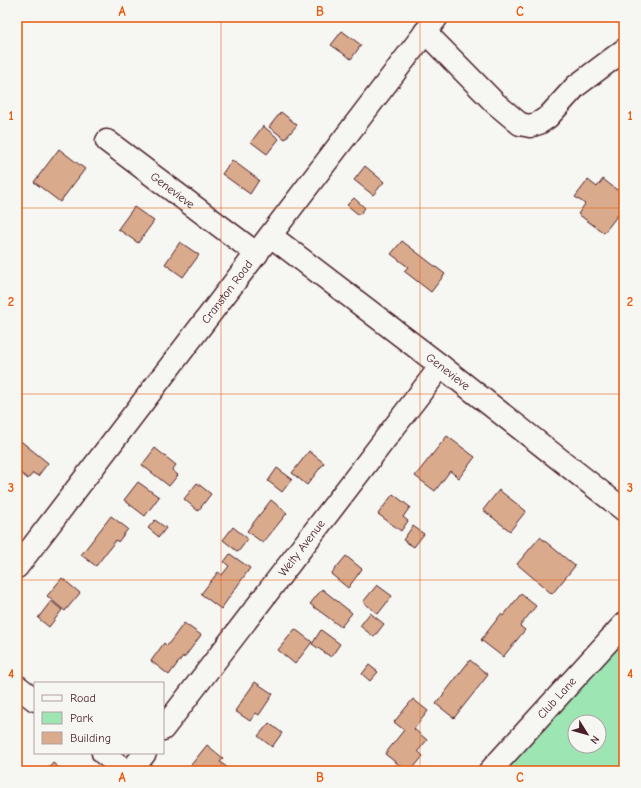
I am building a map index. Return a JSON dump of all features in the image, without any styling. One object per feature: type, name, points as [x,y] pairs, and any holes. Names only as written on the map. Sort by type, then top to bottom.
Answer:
[{"type":"street","points":[[431,25],[495,103],[520,124],[530,126],[539,123],[548,117],[576,86],[624,50]]},
{"type":"street","name":"Cranston Road","points":[[17,567],[431,25]]},
{"type":"street","name":"Genevieve","points":[[107,141],[257,254]]},
{"type":"street","name":"Genevieve","points":[[271,236],[441,366],[624,510]]},
{"type":"street","name":"Welty Avenue","points":[[164,728],[441,366]]},
{"type":"street","name":"Club Lane","points":[[490,771],[624,624]]},
{"type":"street","points":[[17,686],[34,699]]},
{"type":"street","points":[[104,754],[126,771]]},
{"type":"street","points":[[131,771],[144,754]]},
{"type":"green space","points":[[624,637],[624,771],[503,771]]},
{"type":"building","points":[[342,31],[361,45],[351,59],[331,45]]},
{"type":"building","points":[[281,112],[297,125],[285,139],[269,127]]},
{"type":"building","points":[[263,126],[279,139],[267,154],[251,142]]},
{"type":"building","points":[[59,149],[85,169],[60,202],[34,182]]},
{"type":"building","points":[[232,160],[259,180],[250,194],[222,174]]},
{"type":"building","points":[[365,166],[384,182],[373,195],[354,180]]},
{"type":"building","points":[[603,179],[617,190],[622,185],[624,186],[624,207],[604,233],[578,214],[585,204],[575,197],[588,180],[597,187]]},
{"type":"building","points":[[354,198],[365,208],[359,215],[347,205]]},
{"type":"building","points":[[134,207],[154,221],[138,243],[118,229]]},
{"type":"building","points":[[402,241],[445,274],[431,292],[404,271],[408,267],[391,254]]},
{"type":"building","points":[[180,242],[199,255],[183,277],[165,264]]},
{"type":"building","points":[[447,436],[475,457],[459,478],[450,471],[435,491],[415,476]]},
{"type":"building","points":[[17,438],[48,463],[38,476],[33,473],[28,479],[17,470],[19,465],[17,463]]},
{"type":"building","points":[[155,448],[176,465],[172,470],[178,475],[169,486],[142,465]]},
{"type":"building","points":[[309,451],[324,463],[307,485],[292,473]]},
{"type":"building","points":[[277,468],[292,479],[282,492],[268,481]]},
{"type":"building","points":[[138,482],[159,497],[145,516],[124,500]]},
{"type":"building","points":[[197,483],[211,494],[198,511],[184,499]]},
{"type":"building","points":[[499,490],[526,511],[510,531],[483,510]]},
{"type":"building","points":[[393,494],[410,507],[403,517],[408,521],[401,531],[378,514]]},
{"type":"building","points":[[271,500],[287,513],[263,543],[247,531]]},
{"type":"building","points":[[111,516],[128,529],[118,542],[116,540],[96,566],[81,555]]},
{"type":"building","points":[[155,520],[166,528],[159,537],[148,528]]},
{"type":"building","points":[[413,526],[424,534],[414,547],[403,540]]},
{"type":"building","points":[[233,527],[248,539],[238,552],[223,540]]},
{"type":"building","points":[[540,537],[575,566],[552,594],[517,564]]},
{"type":"building","points":[[230,554],[250,568],[221,609],[201,594],[218,572],[222,575],[229,566],[224,562]]},
{"type":"building","points":[[346,556],[362,569],[348,588],[331,574]]},
{"type":"building","points":[[62,578],[80,593],[65,611],[47,596]]},
{"type":"building","points":[[377,585],[392,596],[378,614],[363,602]]},
{"type":"building","points":[[322,589],[352,613],[341,627],[310,604]]},
{"type":"building","points":[[521,594],[536,606],[520,626],[525,630],[503,657],[481,640],[501,614],[503,616]]},
{"type":"building","points":[[51,601],[62,610],[49,627],[38,618]]},
{"type":"building","points":[[370,613],[384,624],[374,637],[360,626]]},
{"type":"building","points":[[184,623],[201,635],[169,675],[151,661],[164,643],[167,646]]},
{"type":"building","points":[[295,629],[312,642],[295,664],[278,650]]},
{"type":"building","points":[[321,630],[340,644],[331,657],[312,644]]},
{"type":"building","points":[[470,660],[488,675],[454,718],[436,704]]},
{"type":"building","points":[[369,665],[378,672],[370,681],[362,674]]},
{"type":"building","points":[[255,682],[273,694],[259,715],[256,713],[250,721],[235,711]]},
{"type":"building","points":[[413,699],[428,711],[414,729],[427,740],[418,751],[423,756],[411,771],[407,771],[385,754],[404,730],[394,722]]},
{"type":"building","points":[[269,723],[282,733],[272,747],[258,736]]},
{"type":"building","points":[[17,739],[22,743],[17,749]]},
{"type":"building","points":[[207,745],[223,758],[220,762],[228,768],[226,771],[188,771],[187,770]]},
{"type":"building","points":[[53,763],[63,771],[46,771]]}]
